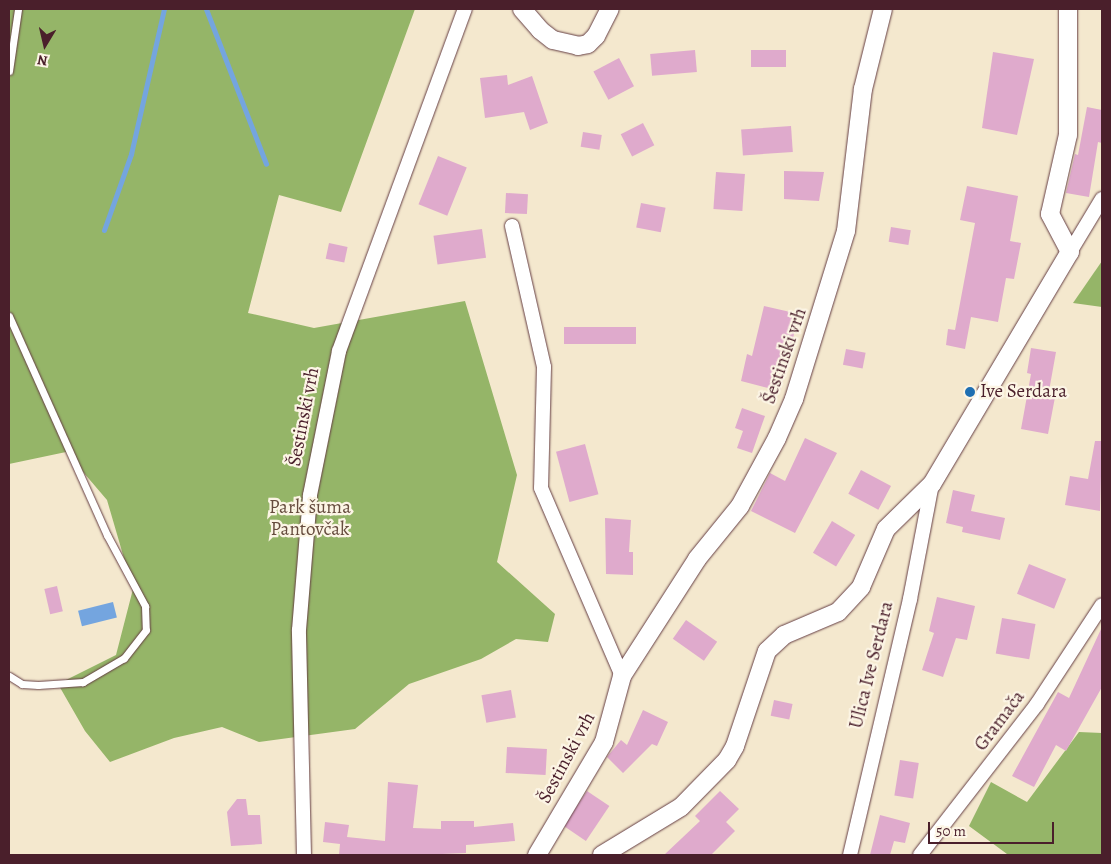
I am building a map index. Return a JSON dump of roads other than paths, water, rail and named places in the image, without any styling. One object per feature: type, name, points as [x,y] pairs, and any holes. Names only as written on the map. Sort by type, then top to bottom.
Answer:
[{"type":"street","name":"Šestinski vrh","points":[[304,855],[300,630],[310,495],[339,351],[465,9]]},
{"type":"street","points":[[522,9],[540,30],[553,40],[578,46],[588,44],[596,36],[610,9]]},
{"type":"street","name":"Šestinski vrh","points":[[537,855],[604,742],[622,676],[697,560],[740,506],[777,438],[794,399],[846,231],[862,89],[883,9]]},
{"type":"street","points":[[1068,9],[1068,135],[1050,214],[1070,252]]},
{"type":"street","name":"Ulica Ive Serdara","points":[[602,855],[681,807],[719,771],[735,746],[768,651],[784,635],[838,612],[861,587],[886,529],[932,484],[1102,199]]},
{"type":"street","points":[[512,226],[544,367],[541,488],[622,676]]},
{"type":"street","name":"Ulica Ive Serdara","points":[[850,855],[910,600],[932,484]]},
{"type":"street","name":"Gramača","points":[[920,855],[1037,704],[1102,605]]},
{"type":"lane","points":[[9,72],[18,9]]},
{"type":"lane","points":[[9,316],[107,535],[146,606],[146,630],[124,658],[83,682],[38,685],[22,684],[9,676]]},
{"type":"water","points":[[113,602],[117,618],[82,626],[78,611]]},
{"type":"waterway","points":[[104,230],[131,154],[164,9]]},
{"type":"waterway","points":[[206,9],[266,164]]},
{"type":"place","name":"Ive Serdara","points":[[970,392]]},
{"type":"park label","name":"Park šuma Pantovčak","points":[[310,519]]}]
